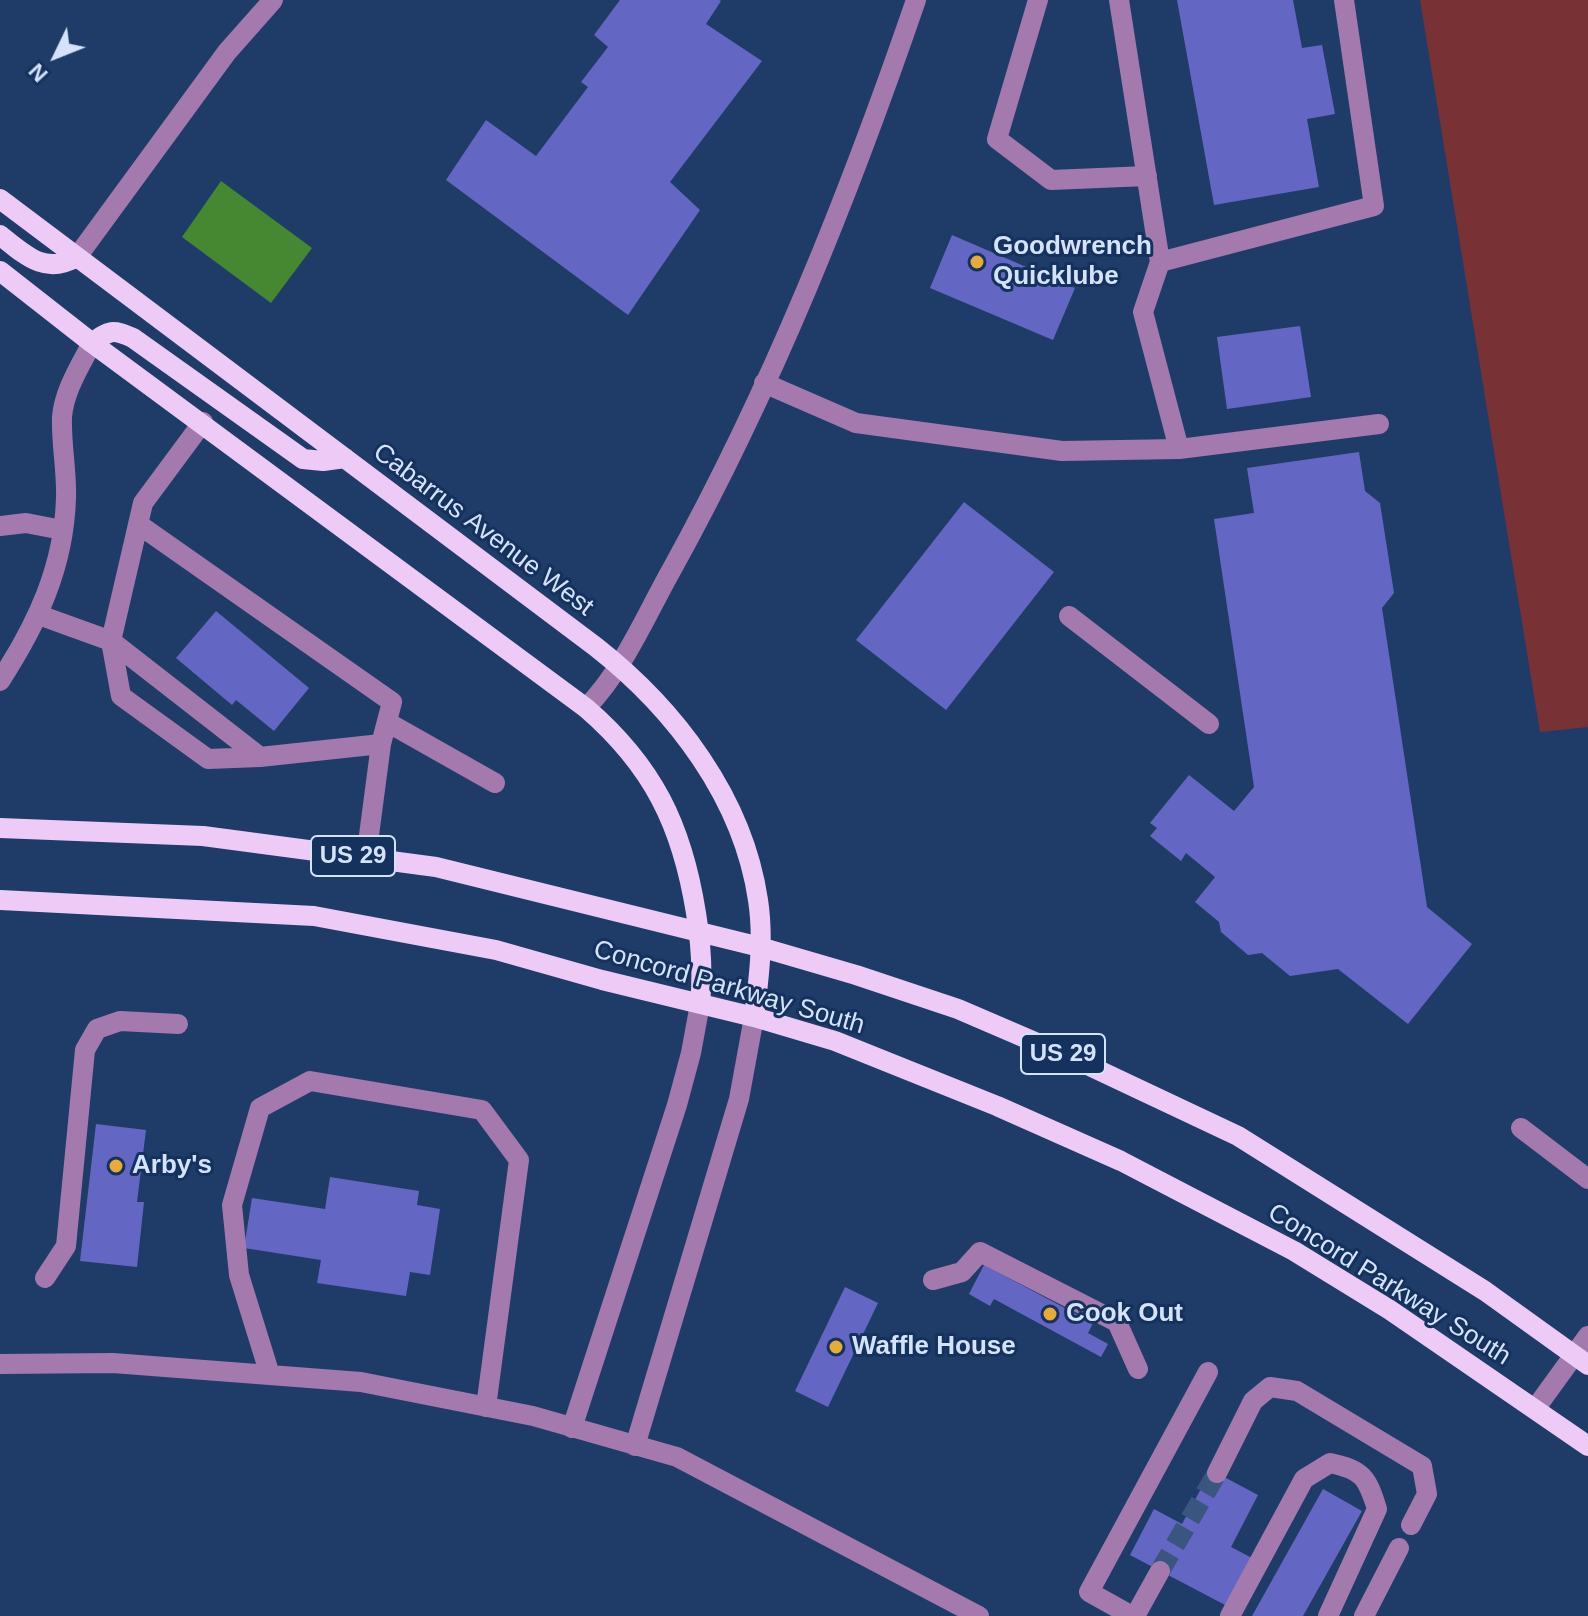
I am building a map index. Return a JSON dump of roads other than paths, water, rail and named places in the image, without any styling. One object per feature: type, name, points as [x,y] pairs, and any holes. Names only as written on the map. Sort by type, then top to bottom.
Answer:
[{"type":"main road","name":"Cabarrus Avenue West","points":[[0,199],[619,665],[677,724],[719,790],[752,869],[760,921],[754,1017]]},
{"type":"main road","points":[[0,235],[24,254],[42,263],[61,266],[77,257]]},
{"type":"main road","points":[[0,271],[92,343],[203,422],[586,708],[630,752],[669,814],[684,852],[699,931],[700,1004]]},
{"type":"main road","points":[[92,343],[109,331],[119,331],[155,352],[303,459],[323,461],[345,458]]},
{"type":"main road","name":"Concord Parkway South","points":[[0,828],[203,836],[436,867],[760,947],[958,1009],[1079,1061],[1238,1136],[1485,1291],[1581,1359]]},
{"type":"main road","name":"Concord Parkway South","points":[[0,900],[314,916],[496,950],[835,1041],[997,1106],[1121,1161],[1306,1259],[1390,1310],[1588,1446]]},
{"type":"street","points":[[77,257],[227,52],[273,0]]},
{"type":"street","points":[[586,708],[619,665],[714,493],[818,265],[916,0]]},
{"type":"street","points":[[1038,0],[997,139],[1051,180],[1147,176]]},
{"type":"street","points":[[1119,0],[1160,262],[1143,312],[1179,449]]},
{"type":"street","points":[[1160,262],[1374,206],[1344,0]]},
{"type":"street","points":[[0,681],[29,638],[48,593],[60,548],[67,498],[62,415],[71,382],[92,343]]},
{"type":"street","points":[[764,383],[856,423],[1062,451],[1179,449],[1379,424]]},
{"type":"street","points":[[203,422],[143,503],[111,641],[121,696],[208,759],[260,757],[381,744]]},
{"type":"street","points":[[0,526],[26,523],[62,530]]},
{"type":"street","points":[[138,524],[392,702],[381,744],[366,858]]},
{"type":"street","points":[[39,615],[111,641],[260,757]]},
{"type":"street","points":[[1069,616],[1209,724]]},
{"type":"street","points":[[387,722],[495,783]]},
{"type":"street","points":[[572,1428],[677,1105],[700,1004]]},
{"type":"street","points":[[635,1446],[739,1099],[754,1017]]},
{"type":"street","points":[[45,1278],[66,1246],[85,1050],[97,1029],[120,1021],[178,1024]]},
{"type":"street","points":[[270,1375],[239,1275],[232,1205],[260,1108],[310,1081],[482,1110],[519,1160],[486,1407]]},
{"type":"street","points":[[1521,1128],[1588,1179]]},
{"type":"street","points":[[933,1280],[962,1272],[980,1252],[1117,1322],[1138,1369]]},
{"type":"street","points":[[1535,1409],[1581,1359],[1588,1336]]},
{"type":"street","points":[[0,1364],[113,1363],[361,1382],[572,1428],[677,1457],[979,1616]]},
{"type":"street","points":[[1160,1571],[1134,1616],[1089,1592],[1208,1372]]},
{"type":"street","points":[[1217,1473],[1253,1401],[1270,1387],[1297,1391],[1422,1466],[1427,1494],[1411,1525]]},
{"type":"street","points":[[1230,1616],[1304,1479],[1330,1463],[1354,1468],[1369,1483],[1377,1509],[1328,1616]]},
{"type":"street","points":[[1364,1616],[1399,1548]]},
{"type":"tunnel","points":[[1160,1571],[1217,1473]]},
{"type":"place","name":"Goodwrench Quicklube","points":[[977,262]]},
{"type":"place","name":"Arby's","points":[[116,1166]]},
{"type":"place","name":"Cook Out","points":[[1050,1314]]},
{"type":"place","name":"Waffle House","points":[[836,1347]]}]
